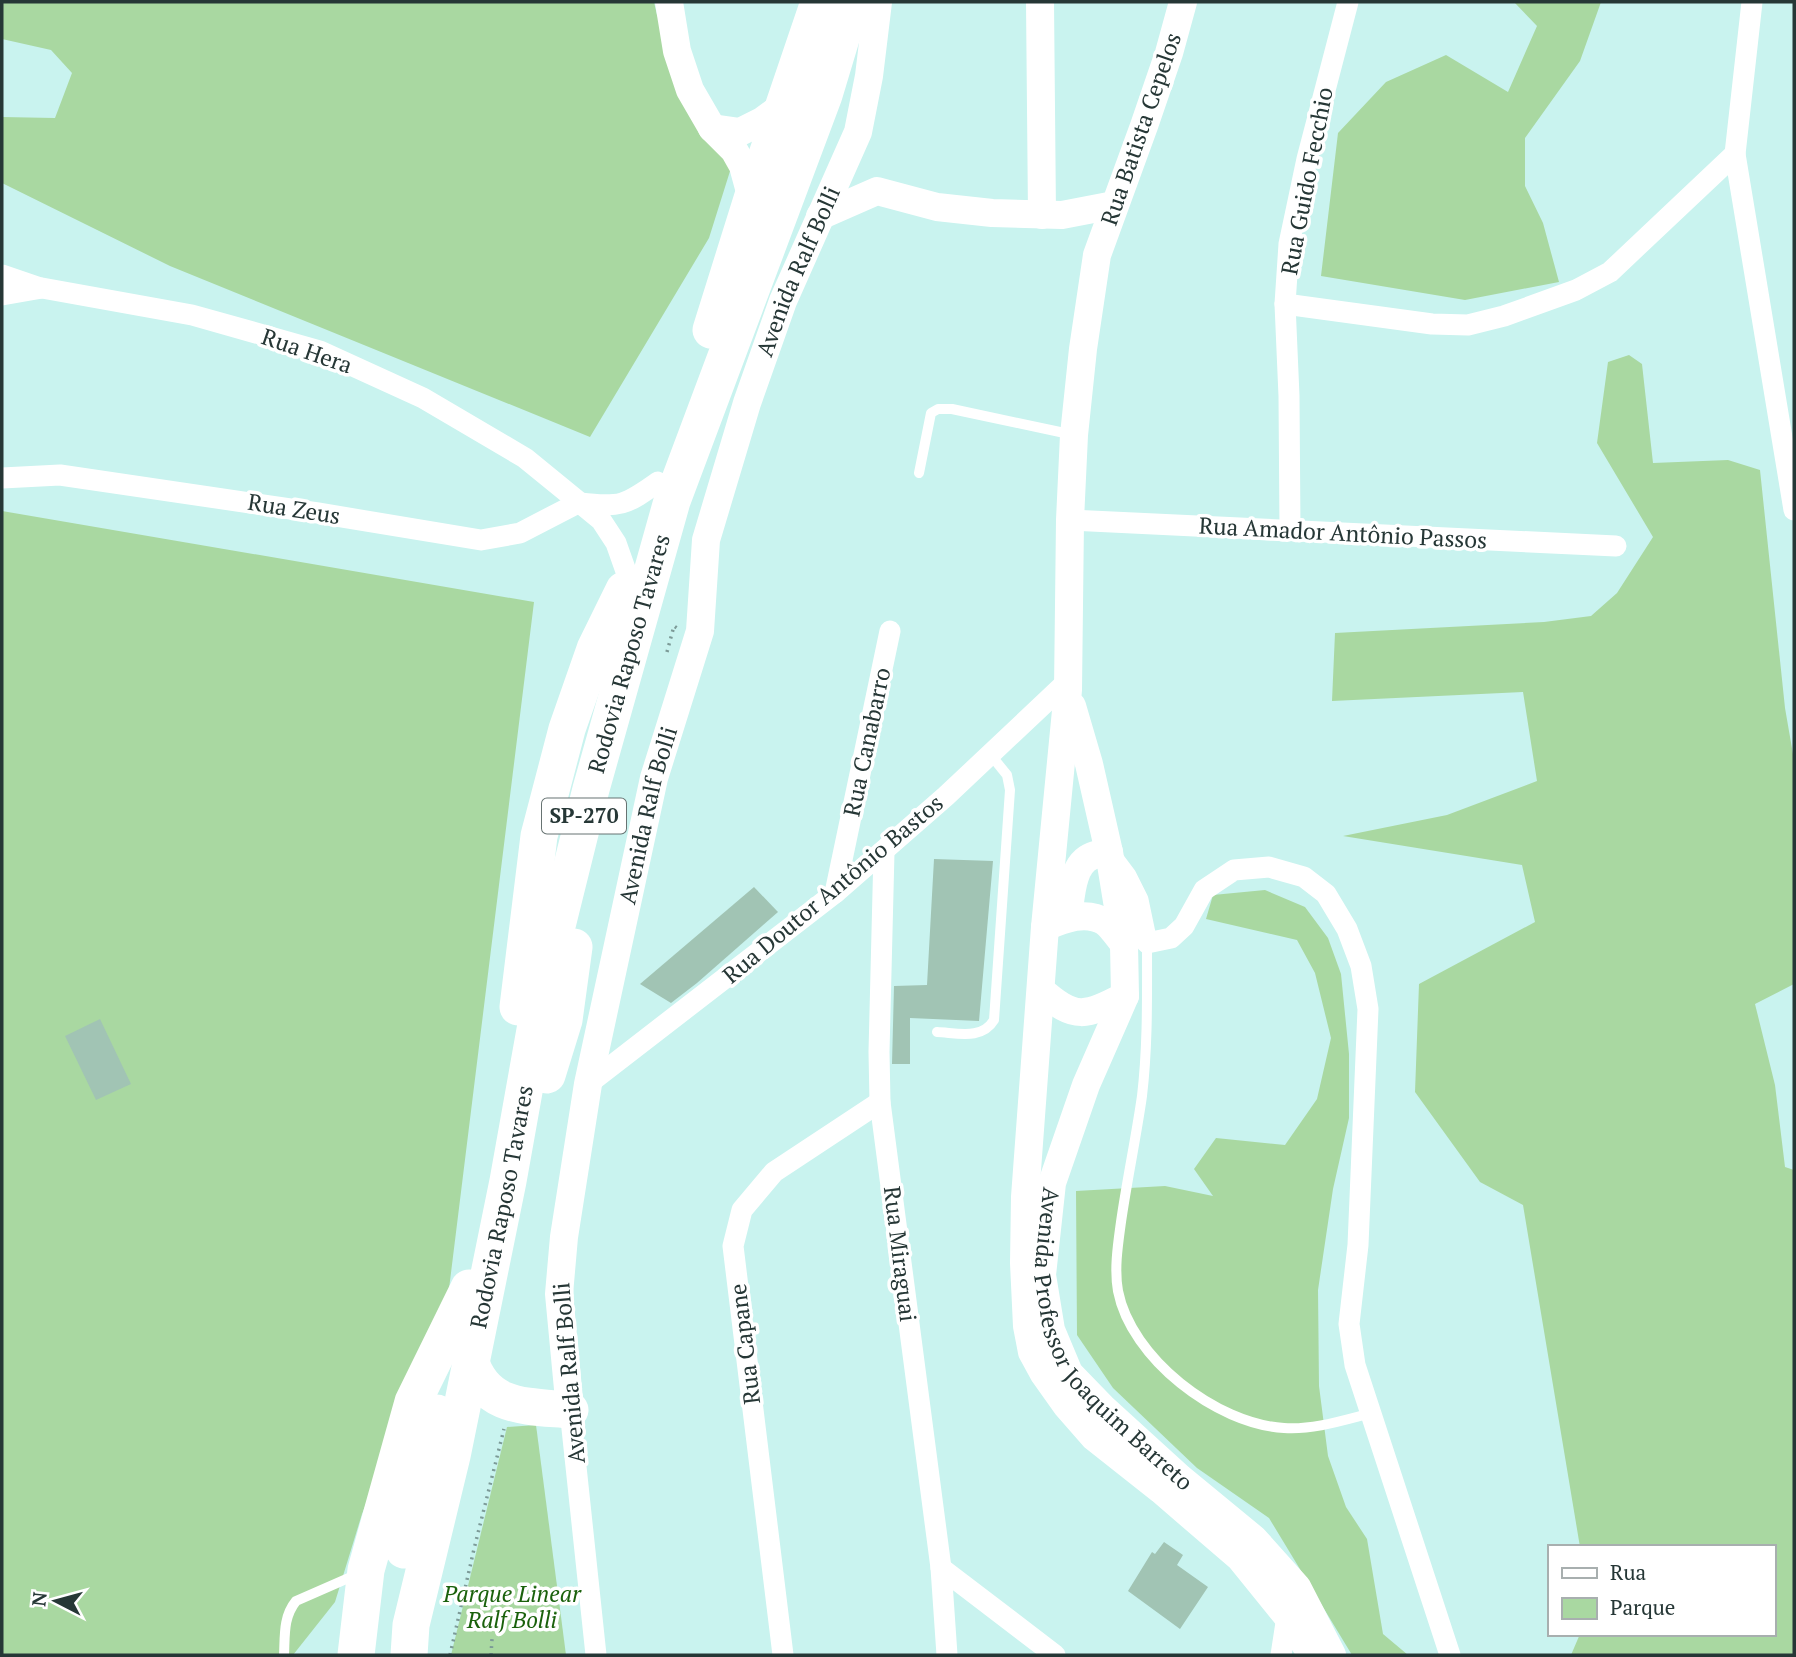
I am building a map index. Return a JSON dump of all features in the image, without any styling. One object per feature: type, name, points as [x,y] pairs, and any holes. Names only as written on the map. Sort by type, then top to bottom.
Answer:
[{"type":"highway","name":"Rodovia Raposo Tavares","points":[[387,1655],[395,1591],[415,1498],[469,1288],[513,1051],[542,918],[626,584],[819,2]]},
{"type":"highway","name":"Rodovia Raposo Tavares","points":[[409,1655],[411,1625],[452,1456],[508,1181],[537,1107],[564,1020],[591,789],[672,501],[824,95],[852,2]]},
{"type":"highway","points":[[356,1655],[366,1570],[413,1402],[469,1288]]},
{"type":"highway","points":[[470,1360],[475,1378],[488,1393],[509,1402],[521,1411]]},
{"type":"highway","points":[[452,1456],[481,1427],[521,1411],[570,1410]]},
{"type":"main road","points":[[669,2],[677,51],[690,90],[712,128],[734,150],[743,166],[752,199]]},
{"type":"main road","name":"Avenida Ralf Bolli","points":[[570,1410],[559,1294],[564,1237],[589,1084],[654,778],[700,631],[706,540],[747,403],[783,301],[858,132],[869,76],[878,2]]},
{"type":"main road","points":[[1040,2],[1052,215],[1097,255]]},
{"type":"main road","name":"Rua Batista Cepelos","points":[[1097,255],[1161,78],[1183,2]]},
{"type":"main road","points":[[712,128],[740,132],[762,121],[784,105]]},
{"type":"main road","points":[[850,151],[877,191]]},
{"type":"main road","points":[[820,216],[877,191],[937,207],[992,213],[1052,215],[1114,205]]},
{"type":"main road","name":"Avenida Professor Joaquim Barreto","points":[[1097,255],[1074,435],[1069,520],[1068,686],[1057,922],[1041,989],[1025,1210],[1027,1326],[1032,1352],[1066,1405],[1094,1437],[1240,1558],[1287,1616],[1312,1655]]},
{"type":"main road","name":"Avenida Professor Joaquim Barreto","points":[[1068,686],[1109,852],[1135,943],[1125,996],[1086,1085],[1052,1183],[1042,1275],[1051,1330],[1069,1373],[1180,1478],[1254,1539],[1297,1587],[1332,1655]]},
{"type":"main road","points":[[1057,922],[1080,866],[1090,856],[1109,852]]},
{"type":"main road","points":[[1057,922],[1087,917],[1105,922],[1135,943]]},
{"type":"main road","points":[[1041,989],[1058,1005],[1077,1013],[1095,1011],[1125,996]]},
{"type":"street","name":"Rua Guido Fecchio","points":[[1290,530],[1285,304],[1289,244],[1307,159],[1348,2]]},
{"type":"street","points":[[1752,2],[1735,154],[1794,510]]},
{"type":"street","points":[[1285,304],[1432,324],[1468,325],[1504,317],[1576,290],[1611,272],[1735,154]]},
{"type":"street","points":[[2,275],[42,288]]},
{"type":"street","name":"Rua Hera","points":[[2,295],[42,288],[192,315],[320,351],[423,398],[525,458],[601,520],[616,543],[626,584]]},
{"type":"street","name":"Rua Zeus","points":[[2,478],[60,475],[481,540],[520,533],[578,503]]},
{"type":"street","points":[[578,503],[606,506],[631,501],[659,482]]},
{"type":"street","name":"Rua Amador Antônio Passos","points":[[1069,520],[1616,546]]},
{"type":"street","name":"Rua Canabarro","points":[[835,893],[890,631]]},
{"type":"street","name":"Rua Doutor Antônio Bastos","points":[[589,1084],[835,893],[1068,686]]},
{"type":"street","name":"Rua Miraguai","points":[[884,852],[880,1102],[941,1568],[947,1655]]},
{"type":"street","points":[[1135,943],[1171,938],[1184,926],[1204,890],[1234,870],[1269,867],[1304,877],[1326,894],[1347,929],[1361,966],[1368,1009],[1358,1245],[1349,1324],[1355,1365],[1450,1655]]},
{"type":"street","name":"Rua Capane","points":[[783,1655],[733,1246],[742,1210],[774,1172],[880,1102]]},
{"type":"street","name":"Avenida Ralf Bolli","points":[[570,1410],[596,1655]]},
{"type":"street","points":[[941,1568],[1055,1655]]},
{"type":"street","points":[[1281,1655],[1287,1616]]},
{"type":"lane","points":[[919,473],[931,413],[938,409],[952,409],[1074,435]]},
{"type":"lane","points":[[937,1032],[979,1034],[989,1029],[994,1020],[1010,790],[1007,775],[989,754]]},
{"type":"lane","points":[[1135,943],[1147,1030],[1142,1097],[1117,1248],[1118,1290],[1130,1325],[1154,1359],[1182,1385],[1219,1408],[1253,1422],[1283,1428],[1314,1427],[1372,1413]]},
{"type":"lane","points":[[284,1655],[285,1625],[289,1610],[296,1601],[366,1570]]},
{"type":"path","points":[[450,1655],[474,1549],[521,1411]]},
{"type":"path","points":[[491,1655],[492,1639]]},
{"type":"green space","points":[[2,2],[654,2],[657,15],[731,168],[709,238],[590,437],[170,266],[2,183],[2,117],[55,118],[72,73],[51,50],[2,39]]},
{"type":"green space","points":[[1514,2],[1601,2],[1580,61],[1525,138],[1525,186],[1543,223],[1559,282],[1465,300],[1321,276],[1338,133],[1386,82],[1446,55],[1508,92],[1537,26]]},
{"type":"green space","points":[[1629,355],[1642,364],[1653,463],[1728,460],[1760,470],[1785,708],[1794,760],[1794,984],[1755,1004],[1775,1085],[1785,1167],[1794,1170],[1794,1655],[1571,1655],[1579,1636],[1775,1636],[1775,1545],[1580,1545],[1523,1205],[1480,1182],[1415,1092],[1419,984],[1535,922],[1522,865],[1343,836],[1447,815],[1537,781],[1523,692],[1332,701],[1335,633],[1544,622],[1591,616],[1617,593],[1653,537],[1597,443],[1608,362]]},
{"type":"green space","points":[[2,511],[534,602],[448,1297],[362,1514],[335,1602],[293,1655],[2,1655]]},
{"type":"green space","points":[[1265,890],[1305,907],[1328,938],[1341,974],[1349,1054],[1349,1118],[1333,1189],[1318,1290],[1319,1386],[1328,1456],[1346,1507],[1367,1539],[1383,1634],[1408,1655],[1352,1655],[1269,1518],[1197,1468],[1113,1388],[1077,1335],[1076,1191],[1165,1186],[1213,1196],[1194,1169],[1216,1138],[1285,1145],[1317,1099],[1331,1038],[1315,973],[1297,940],[1206,919],[1213,895]]},
{"type":"green space","name":"Parque Linear Ralf Bolli","points":[[536,1425],[566,1655],[451,1655],[507,1427]]},
{"type":"building","points":[[934,859],[993,861],[979,1021],[910,1018],[910,1064],[892,1064],[894,986],[927,985]]},
{"type":"building","points":[[754,887],[778,912],[697,983],[671,1003],[640,984]]},
{"type":"building","points":[[100,1019],[131,1084],[96,1100],[65,1036]]},
{"type":"building","points":[[1164,1542],[1183,1555],[1177,1565],[1208,1587],[1180,1629],[1128,1591],[1152,1552],[1155,1554]]}]
